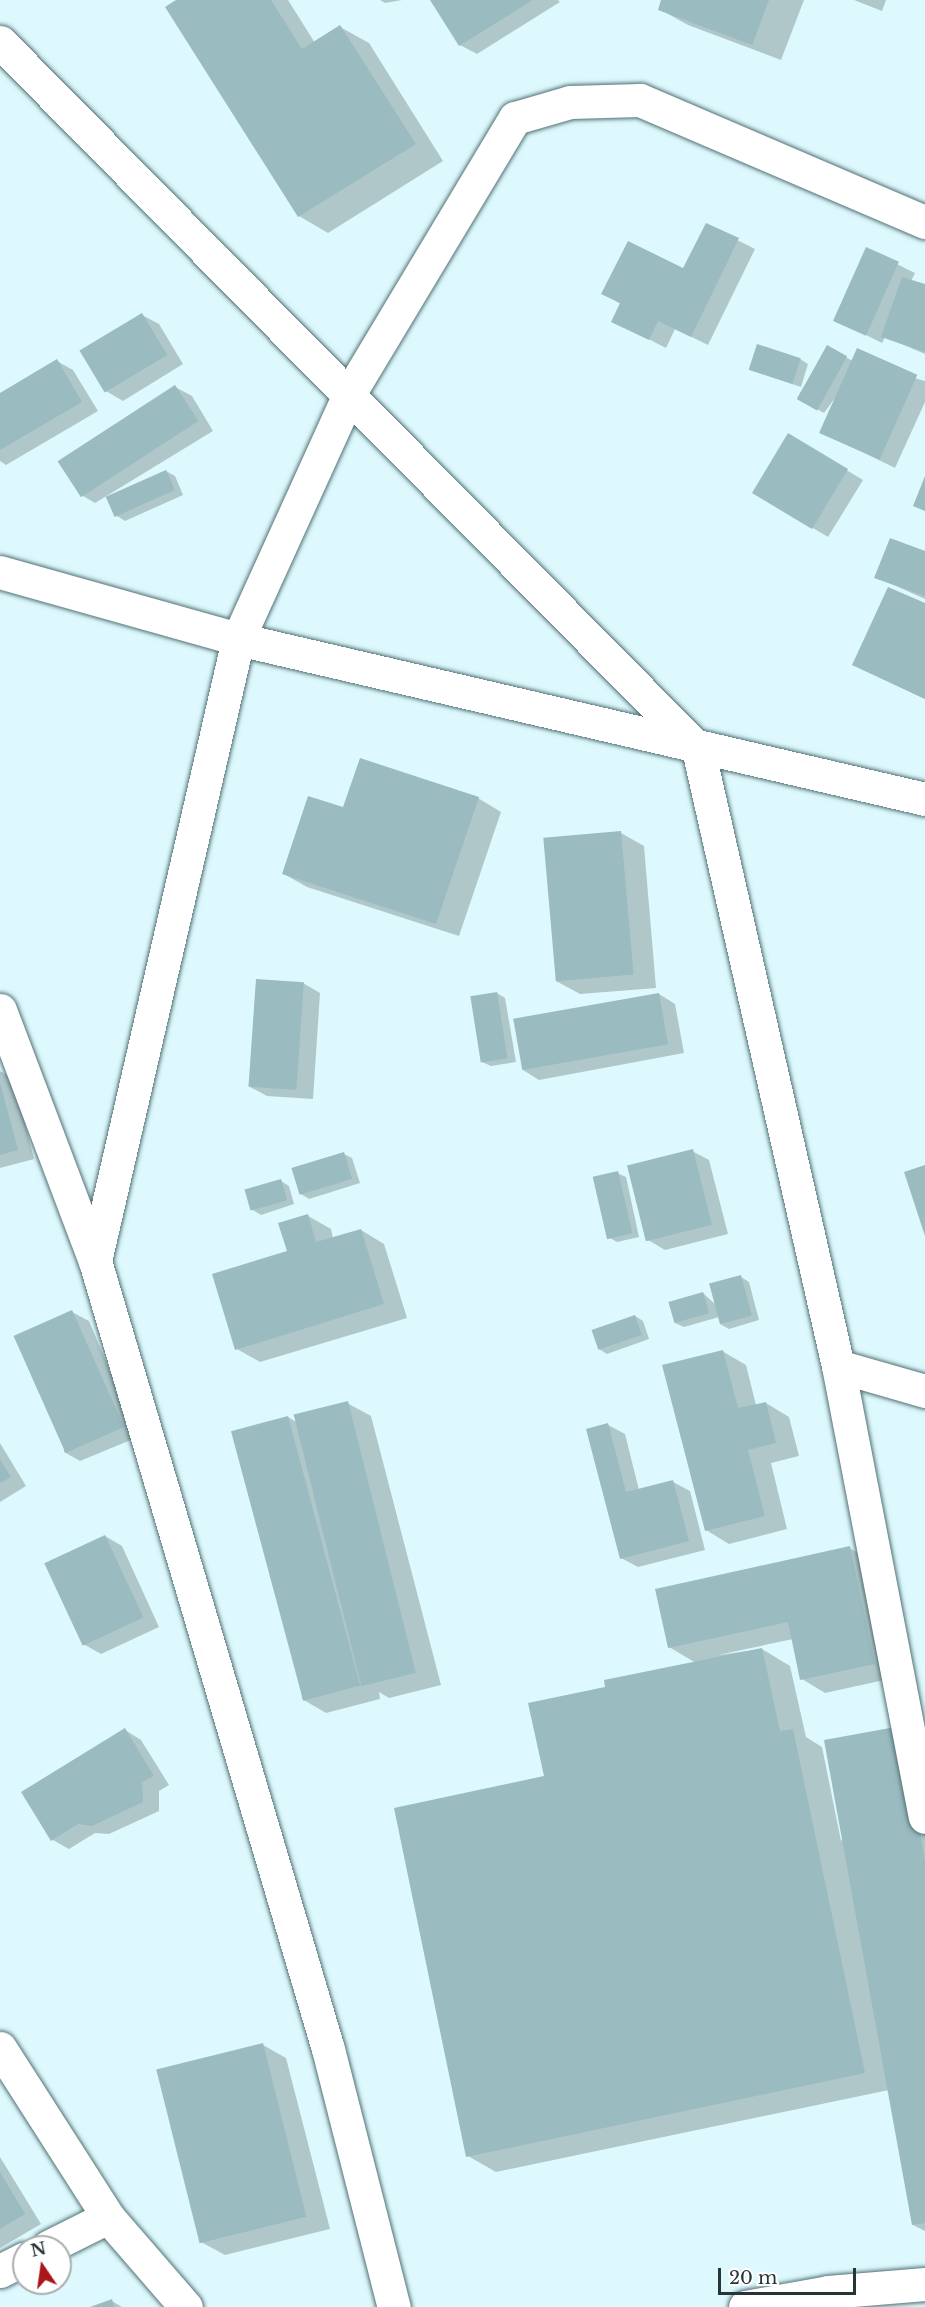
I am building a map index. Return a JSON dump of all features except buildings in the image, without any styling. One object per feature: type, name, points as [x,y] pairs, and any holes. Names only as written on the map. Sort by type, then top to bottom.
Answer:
[{"type":"street","points":[[0,42],[698,749],[838,1366],[925,1817]]},
{"type":"street","points":[[95,1261],[238,639],[349,394],[515,118],[570,102],[640,100],[925,222]]},
{"type":"street","points":[[0,572],[238,639],[698,749],[925,799]]},
{"type":"street","points":[[0,1010],[95,1261],[328,2049],[394,2307]]},
{"type":"street","points":[[838,1366],[925,1391]]},
{"type":"street","points":[[0,2048],[108,2217],[186,2307]]},
{"type":"street","points":[[72,2235],[108,2217]]},
{"type":"street","points":[[745,2307],[828,2292],[925,2284]]}]
